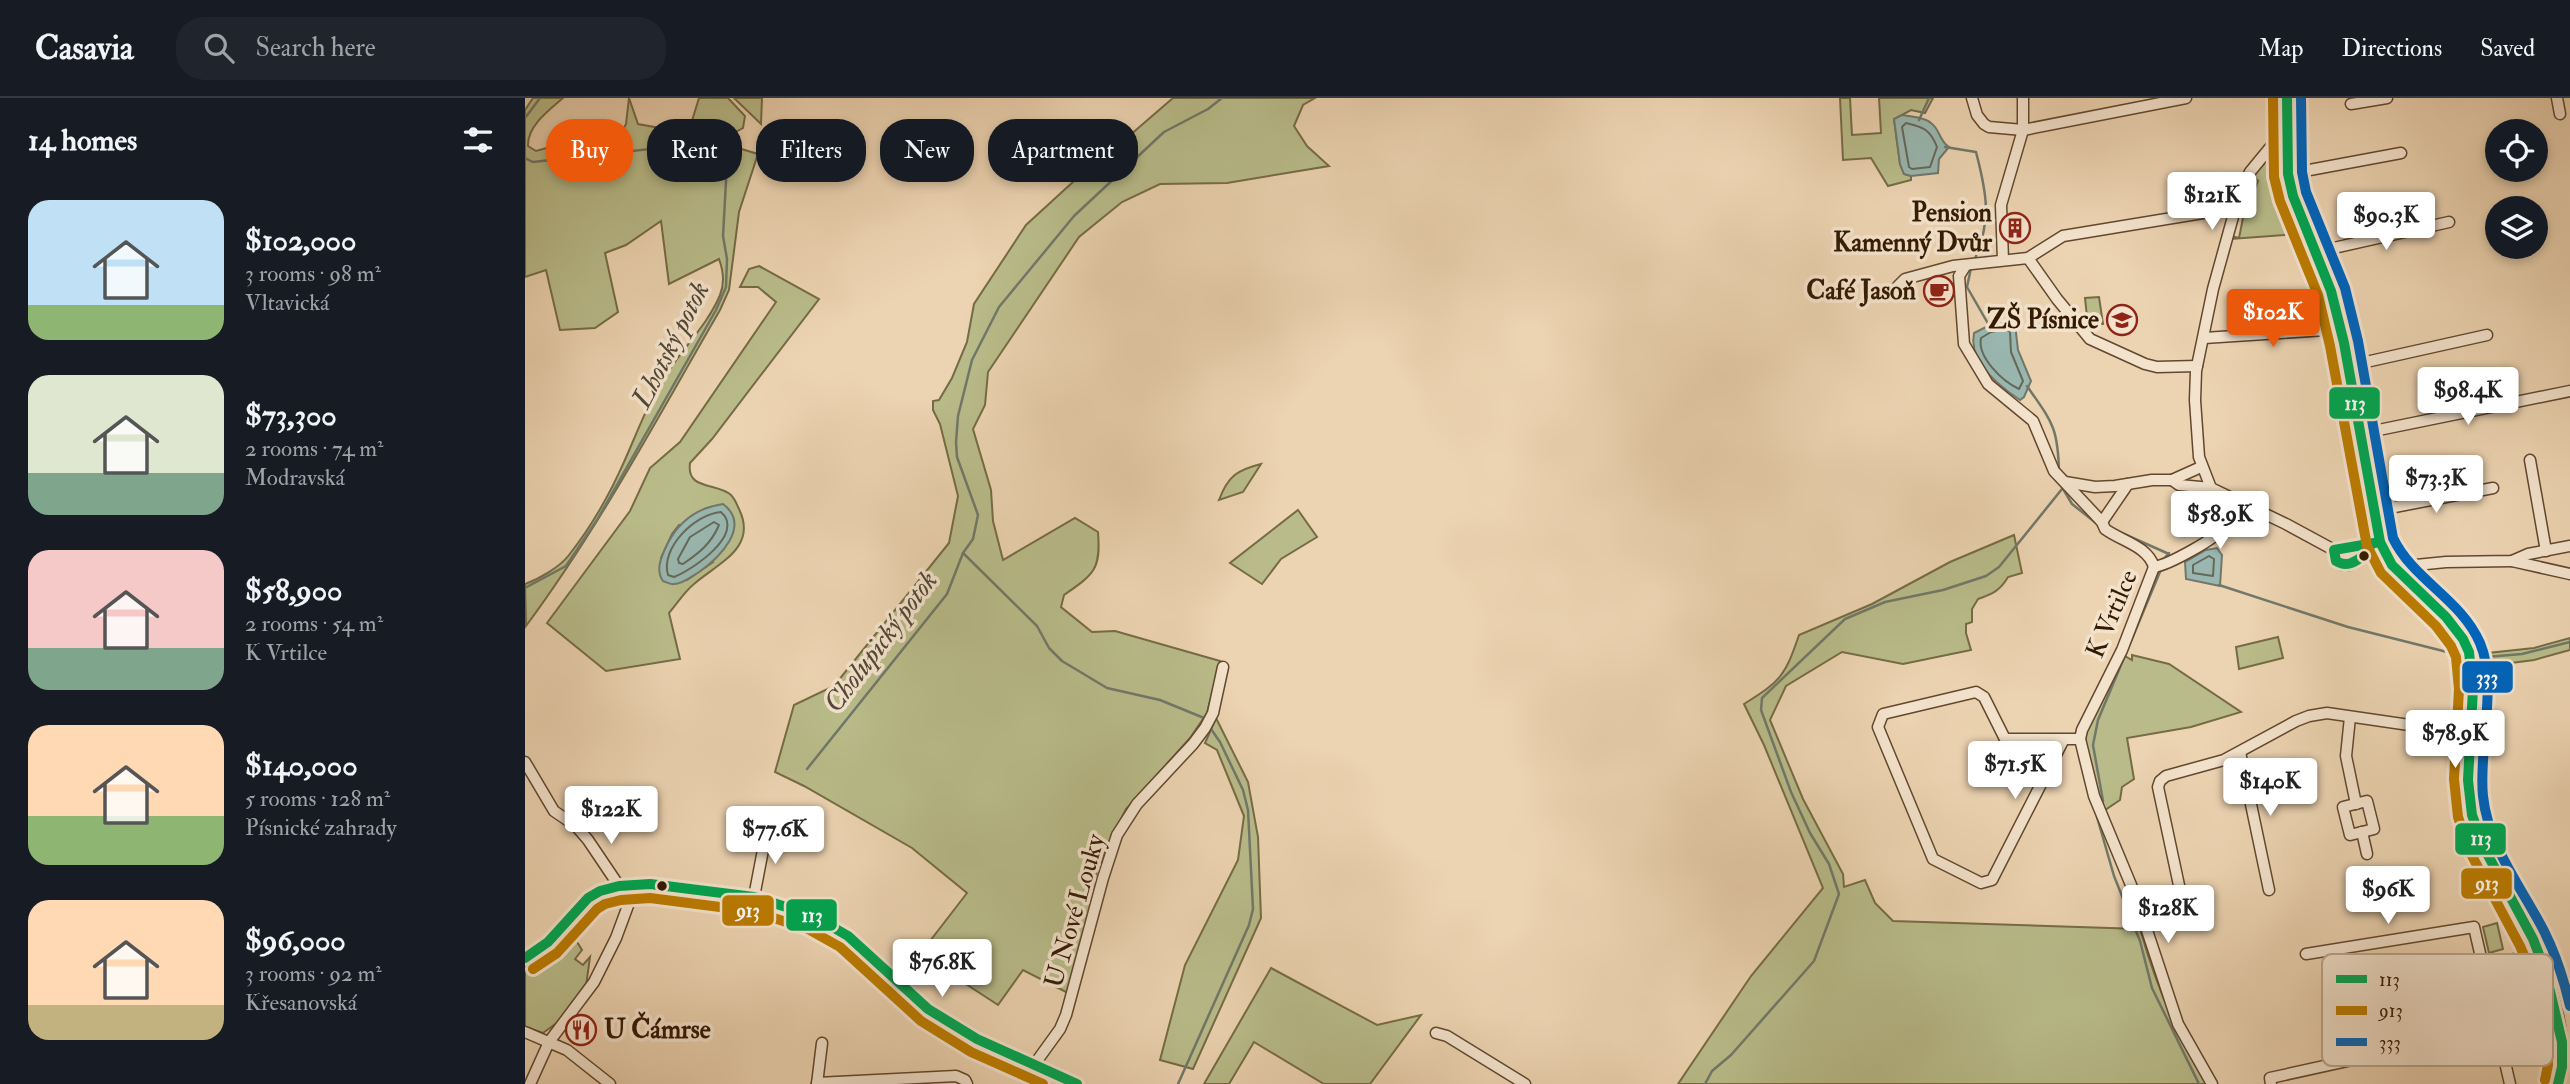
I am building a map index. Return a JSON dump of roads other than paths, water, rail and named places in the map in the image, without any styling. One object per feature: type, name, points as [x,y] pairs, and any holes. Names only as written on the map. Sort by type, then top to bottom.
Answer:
[{"type":"street","points":[[1972,98],[1977,115],[1984,124],[2023,130],[2186,98]]},
{"type":"street","points":[[2003,260],[2001,205],[2023,130],[2023,98]]},
{"type":"street","points":[[2287,98],[2288,174],[2293,196],[2332,291],[2374,511],[2375,543],[2369,552],[2349,565],[2342,565],[2336,561],[2334,550]]},
{"type":"street","points":[[2351,104],[2388,98]]},
{"type":"street","points":[[2557,98],[2560,114]]},
{"type":"street","points":[[2211,488],[2201,467],[2195,410],[2197,366],[2213,289],[2233,213],[2250,172],[2287,126]]},
{"type":"street","points":[[2288,174],[2401,153]]},
{"type":"street","points":[[1898,286],[1905,279],[1937,269],[2028,258],[2063,236],[2221,210],[2233,213]]},
{"type":"street","points":[[2316,252],[2449,222]]},
{"type":"street","points":[[2028,258],[2090,340],[2157,367],[2197,366]]},
{"type":"street","points":[[1971,264],[1959,276],[1964,344],[1988,384],[2037,427],[2061,478],[2108,532],[2146,554],[2159,566]]},
{"type":"street","points":[[2204,338],[2341,328]]},
{"type":"street","points":[[2348,366],[2487,335]]},
{"type":"street","points":[[2359,434],[2570,391]]},
{"type":"street","points":[[2530,460],[2546,551]]},
{"type":"street","points":[[2061,478],[2095,487],[2172,480],[2201,467]]},
{"type":"street","points":[[2172,480],[2179,485],[2211,488],[2334,550],[2375,543]]},
{"type":"street","points":[[2102,522],[2128,484]]},
{"type":"street","points":[[2374,511],[2493,488]]},
{"type":"street","name":"K Vrtilce","points":[[2080,739],[2159,566],[2217,536],[2224,527],[2235,500]]},
{"type":"street","points":[[2375,543],[2397,570],[2454,626],[2463,639],[2470,657],[2470,790],[2473,820],[2492,866],[2538,954]]},
{"type":"street","points":[[2512,561],[2528,554],[2570,546]]},
{"type":"street","points":[[2397,570],[2406,566],[2445,562],[2512,561],[2570,574]]},
{"type":"street","name":"U Nové Louky","points":[[1034,1065],[1060,1029],[1066,1015],[1117,835],[1137,804],[1205,728],[1218,695],[1223,667]]},
{"type":"street","points":[[2064,739],[1992,880],[1981,883],[1933,859],[1878,727],[1883,714],[1976,692],[1984,697],[2004,739],[2064,739],[2080,739],[2094,796],[2136,897],[2178,1024],[2212,1084]]},
{"type":"street","points":[[2183,904],[2158,787],[2166,776],[2224,760],[2309,716],[2327,713],[2471,734]]},
{"type":"street","points":[[2350,717],[2346,756],[2356,804]]},
{"type":"street","points":[[2240,752],[2269,890]]},
{"type":"street","points":[[525,762],[554,811],[576,826],[589,840],[619,886]]},
{"type":"street","points":[[2367,801],[2374,829],[2362,832],[2350,835],[2343,807],[2367,801]]},
{"type":"street","points":[[754,897],[767,829]]},
{"type":"street","points":[[2362,832],[2367,854]]},
{"type":"street","points":[[525,958],[548,942],[588,898],[600,891],[636,884],[687,887],[754,897],[812,915],[848,936],[928,1009],[977,1039],[1077,1084]]},
{"type":"street","points":[[530,1084],[549,1042],[594,982],[616,938],[636,884]]},
{"type":"street","points":[[2306,954],[2474,927],[2481,954]]},
{"type":"street","points":[[2339,950],[2340,954]]},
{"type":"street","points":[[2553,994],[2566,1075],[2558,1084]]},
{"type":"street","points":[[525,1032],[567,1050],[610,1084]]},
{"type":"street","points":[[1436,1033],[1447,1036],[1525,1084]]},
{"type":"street","points":[[822,1043],[817,1084],[956,1076],[967,1084]]},
{"type":"street","points":[[2270,1081],[2330,1066]]},
{"type":"street","points":[[2506,1066],[2510,1084]]},
{"type":"water","points":[[1902,115],[1928,121],[1949,147],[1939,159],[1938,173],[1911,176],[1904,174],[1900,164],[1894,119]]},
{"type":"water","points":[[2009,321],[2015,324],[2018,350],[2031,381],[2020,400],[1987,372],[1980,363],[1973,343],[1974,333],[1990,325]]},
{"type":"water","points":[[723,504],[731,513],[734,522],[733,531],[723,550],[707,566],[684,581],[673,584],[663,581],[659,569],[660,561],[675,532],[695,513]]},
{"type":"water","points":[[2217,548],[2222,555],[2220,586],[2186,579],[2185,562],[2206,550]]},
{"type":"waterway","name":"Lhotský potok","points":[[525,118],[540,98]]},
{"type":"waterway","name":"Cholupický potok","points":[[807,769],[947,594],[963,553],[973,539],[978,515],[957,457],[958,416],[972,360],[999,307],[1074,216],[1164,132],[1208,109],[1222,98]]},
{"type":"waterway","points":[[1919,120],[1929,98]]},
{"type":"waterway","name":"Lhotský potok","points":[[525,158],[533,162],[715,144],[724,149],[727,163],[723,236],[727,259],[726,287],[716,310],[597,520],[566,566],[525,588]]},
{"type":"waterway","points":[[1945,147],[1976,152],[1986,207],[1983,233],[1974,261]]},
{"type":"waterway","points":[[1971,268],[1967,287],[1990,327]]},
{"type":"waterway","points":[[2027,386],[2052,426],[2059,472]]},
{"type":"waterway","points":[[2059,482],[2072,504],[2096,523]]},
{"type":"waterway","points":[[1705,1084],[1712,1071],[1731,1055],[1814,961],[1839,894],[1829,864],[1810,833],[1791,792],[1761,710],[1762,698],[1845,619],[1885,602],[1943,590],[1986,576],[1999,567],[2062,489]]},
{"type":"waterway","points":[[2124,534],[2169,554]]},
{"type":"waterway","points":[[963,553],[1037,626],[1049,648],[1062,661],[1107,688],[1160,700],[1204,718]]},
{"type":"waterway","points":[[2163,560],[2169,553]]},
{"type":"waterway","points":[[2103,801],[2093,745],[2098,720],[2162,567]]},
{"type":"waterway","points":[[2219,585],[2348,627],[2467,657]]},
{"type":"waterway","points":[[2474,658],[2522,654],[2570,642]]},
{"type":"waterway","points":[[1178,1084],[1249,925],[1253,909],[1248,810],[1243,790],[1211,729]]},
{"type":"waterway","points":[[2095,810],[2114,876],[2140,941],[2152,988],[2199,1084]]},
{"type":"place","name":"Pension Kamenný Dvůr","points":[[2015,228]]},
{"type":"place","name":"Café Jasoň","points":[[1939,291]]},
{"type":"place","name":"ZŠ Písnice","points":[[2122,320]]},
{"type":"place","name":"U Čámrse","points":[[581,1030]]}]
